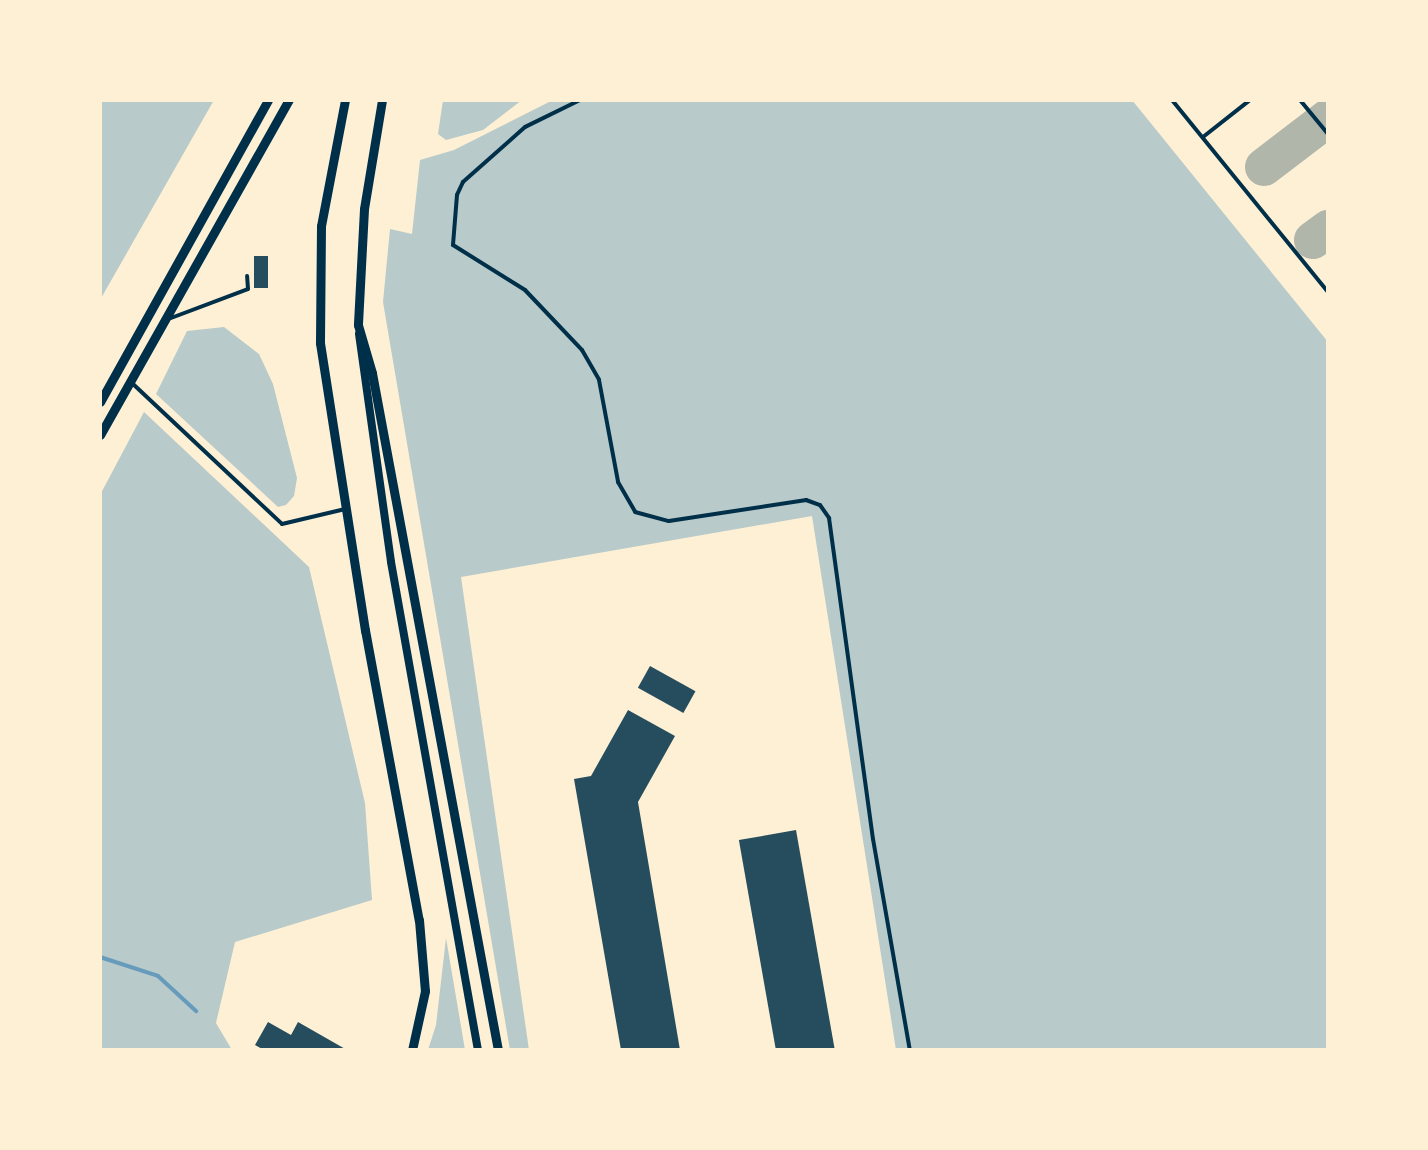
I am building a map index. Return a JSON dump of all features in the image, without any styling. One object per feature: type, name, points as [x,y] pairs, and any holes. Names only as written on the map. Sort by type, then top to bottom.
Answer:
[{"type":"main road","points":[[100,402],[268,100]]},
{"type":"main road","points":[[100,434],[289,100]]},
{"type":"main road","points":[[345,100],[321,226],[318,312],[345,509],[419,920],[425,992],[412,1050]]},
{"type":"main road","points":[[382,100],[364,208],[358,325],[372,373],[498,1050]]},
{"type":"street","points":[[358,325],[392,562],[478,1050]]},
{"type":"lane","points":[[580,100],[518,132],[463,182],[454,212],[454,245],[524,290],[582,350],[599,380],[618,482],[634,512],[668,521],[806,500],[825,512],[842,604],[876,859],[910,1050]]},
{"type":"lane","points":[[1172,100],[1328,292]]},
{"type":"lane","points":[[1202,137],[1250,100]]},
{"type":"lane","points":[[1300,100],[1328,134]]},
{"type":"lane","points":[[166,320],[248,289],[247,276]]},
{"type":"lane","points":[[130,381],[282,524],[345,509]]},
{"type":"shaded area","points":[[100,100],[214,100],[100,300]]},
{"type":"shaded area","points":[[443,100],[522,100],[483,130],[446,140],[438,134]]},
{"type":"shaded area","points":[[553,100],[1132,100],[1328,342],[1328,1050],[896,1050],[812,516],[461,577],[529,1050],[510,1050],[383,302],[390,229],[412,234],[420,160],[454,150]]},
{"type":"shaded area","points":[[224,327],[259,354],[273,384],[297,478],[294,496],[286,505],[278,507],[156,394],[187,331]]},
{"type":"shaded area","points":[[144,412],[309,567],[365,803],[372,900],[235,942],[216,1023],[232,1050],[100,1050],[100,495]]},
{"type":"shaded area","points":[[446,938],[465,1050],[428,1050],[436,1025]]},
{"type":"building","points":[[254,256],[268,256],[268,288],[254,288]]},
{"type":"building","points":[[650,666],[695,691],[683,713],[638,688]]},
{"type":"building","points":[[628,710],[675,736],[638,802],[680,1050],[621,1050],[574,779],[591,776]]},
{"type":"building","points":[[796,830],[835,1050],[776,1050],[739,840]]},
{"type":"building","points":[[268,1022],[291,1035],[298,1022],[347,1050],[264,1050],[255,1045]]},
{"type":"waterway","points":[[100,957],[158,976],[196,1011]]},
{"type":"taxiway","points":[[1264,167],[1328,118]]},
{"type":"taxiway","points":[[1313,240],[1328,229]]}]
